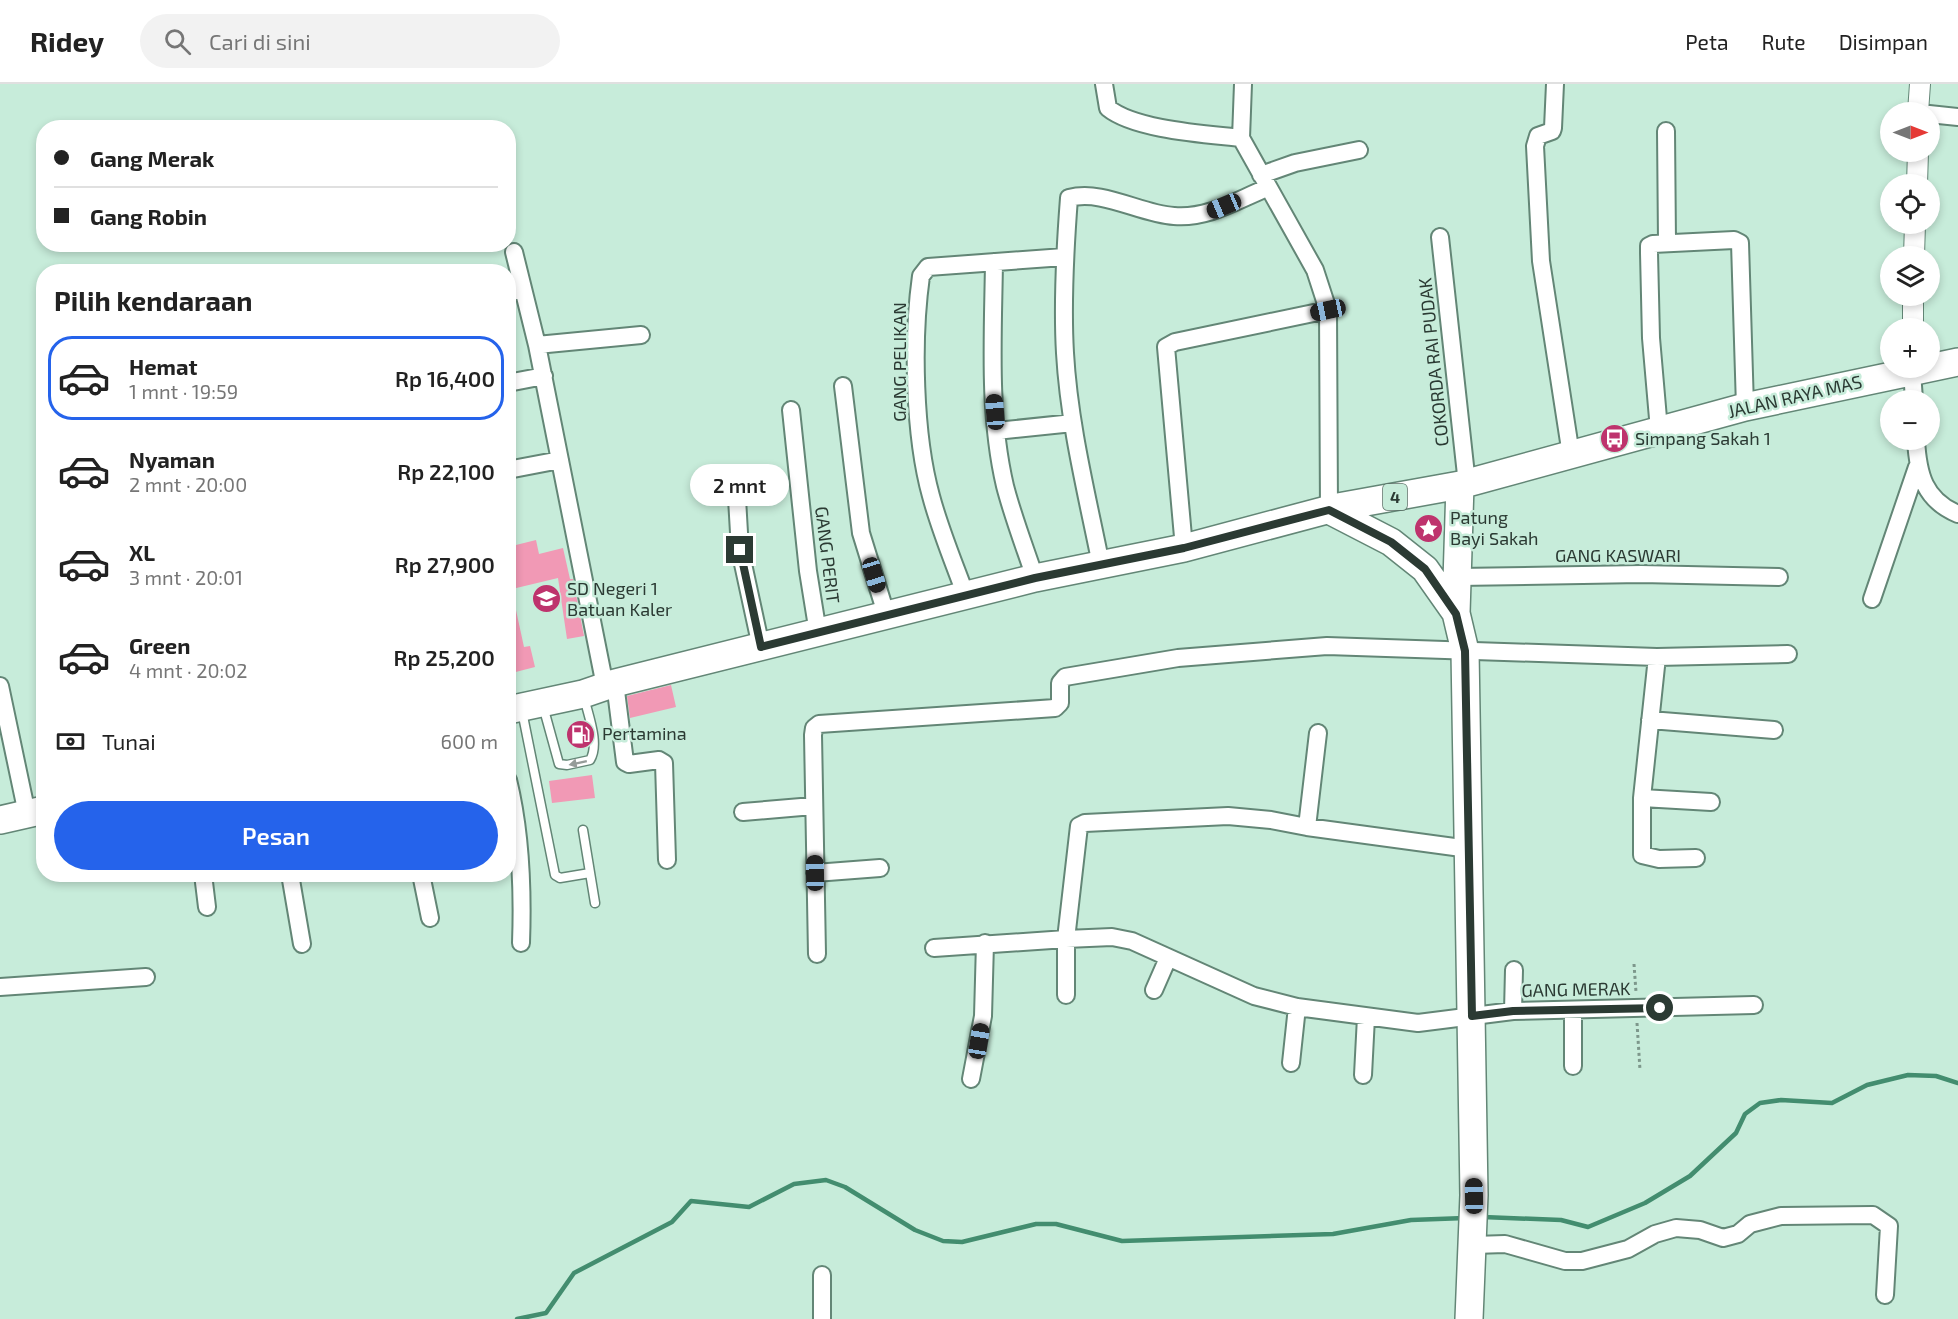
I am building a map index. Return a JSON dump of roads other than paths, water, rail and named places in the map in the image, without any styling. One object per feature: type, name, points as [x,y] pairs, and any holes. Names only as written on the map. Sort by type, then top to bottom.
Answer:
[{"type":"highway","name":"JALAN RAYA MAS","points":[[1940,365],[1958,362]]},
{"type":"highway","name":"JALAN RAYA MAS","points":[[1463,484],[1745,407],[1880,377]]},
{"type":"highway","name":"4","points":[[524,707],[1035,578],[1184,548],[1329,510],[1463,484]]},
{"type":"highway","points":[[1463,484],[1456,614],[1465,651],[1472,1016],[1474,1243],[1468,1319]]},
{"type":"highway","points":[[1329,510],[1391,542],[1425,569],[1456,614]]},
{"type":"highway","points":[[0,820],[35,812]]},
{"type":"street","points":[[1104,84],[1108,108],[1125,119],[1184,132],[1254,163],[1295,164],[1359,150]]},
{"type":"street","points":[[1243,84],[1254,163],[1315,270],[1328,310],[1329,510]]},
{"type":"street","points":[[1555,84],[1554,128],[1538,136],[1535,146],[1541,261],[1571,455]]},
{"type":"street","points":[[1919,102],[1920,84]]},
{"type":"street","points":[[1940,115],[1958,117]]},
{"type":"street","points":[[1665,131],[1667,242]]},
{"type":"street","points":[[1101,565],[1073,423],[1065,354],[1064,257],[1069,198],[1080,195],[1095,197],[1171,216],[1203,215],[1254,163]]},
{"type":"street","name":"COKORDA RAI PUDAK","points":[[1440,237],[1463,484]]},
{"type":"street","points":[[1659,430],[1651,338],[1649,246],[1653,244],[1734,240],[1740,243],[1745,407]]},
{"type":"street","points":[[514,252],[515,264]]},
{"type":"street","points":[[1035,578],[1005,485],[996,431],[993,375],[994,262],[1064,257]]},
{"type":"street","name":"GANG PELIKAN","points":[[966,596],[931,497],[922,455],[916,381],[920,284],[922,272],[928,267],[994,262]]},
{"type":"street","points":[[516,291],[537,345],[544,376],[601,688],[626,762],[629,764],[659,760],[664,763],[667,860]]},
{"type":"street","points":[[1184,548],[1166,347],[1175,342],[1328,310]]},
{"type":"street","points":[[537,345],[640,335]]},
{"type":"street","points":[[516,381],[544,376]]},
{"type":"street","points":[[843,387],[861,533],[886,617]]},
{"type":"street","name":"GANG PERIT","points":[[791,410],[805,550],[818,633]]},
{"type":"street","points":[[996,431],[1073,423]]},
{"type":"street","points":[[1916,450],[1917,467],[1926,490],[1943,508],[1958,514]]},
{"type":"street","points":[[516,468],[560,460]]},
{"type":"street","points":[[1872,599],[1917,467]]},
{"type":"street","points":[[736,481],[740,550],[761,647]]},
{"type":"street","name":"GANG KASWARI","points":[[1458,577],[1641,574],[1779,578]]},
{"type":"street","points":[[817,954],[813,735],[814,728],[819,724],[1055,708],[1060,703],[1060,683],[1065,677],[1178,658],[1326,646],[1657,657],[1788,654]]},
{"type":"street","points":[[1657,657],[1642,798],[1642,855],[1646,858],[1659,859],[1696,858]]},
{"type":"street","points":[[0,686],[35,812]]},
{"type":"street","points":[[1650,720],[1774,730]]},
{"type":"street","points":[[1307,827],[1318,733]]},
{"type":"street","points":[[1642,798],[1711,801]]},
{"type":"street","points":[[742,812],[813,806]]},
{"type":"street","points":[[1066,994],[1066,939],[1081,824],[1228,816],[1271,820],[1469,849]]},
{"type":"street","points":[[516,824],[523,894],[521,943]]},
{"type":"street","points":[[815,873],[880,868]]},
{"type":"street","points":[[204,882],[207,907]]},
{"type":"street","points":[[291,882],[302,944]]},
{"type":"street","points":[[423,882],[430,918]]},
{"type":"street","name":"GANG MERAK","points":[[934,948],[1066,939],[1122,939],[1143,945],[1254,996],[1297,1007],[1418,1023],[1513,1011],[1754,1005]]},
{"type":"street","points":[[971,1079],[983,1016],[985,943]]},
{"type":"street","points":[[1155,990],[1168,958]]},
{"type":"street","points":[[1513,1011],[1514,970]]},
{"type":"street","points":[[0,987],[146,977]]},
{"type":"street","points":[[1291,1064],[1297,1007]]},
{"type":"street","points":[[1573,1010],[1573,1066]]},
{"type":"street","points":[[1363,1075],[1366,1017]]},
{"type":"street","points":[[1474,1243],[1505,1244],[1565,1261],[1582,1261],[1628,1249],[1655,1234],[1676,1228],[1700,1230],[1723,1238],[1738,1234],[1750,1224],[1781,1216],[1873,1215],[1889,1226],[1885,1295]]},
{"type":"street","points":[[822,1275],[822,1319]]},
{"type":"lane","points":[[524,707],[559,764],[567,765],[590,760],[595,753],[601,688]]},
{"type":"lane","points":[[524,707],[555,875],[560,878],[590,873]]},
{"type":"lane","points":[[584,830],[595,903]]},
{"type":"waterway","points":[[1483,1217],[1561,1220],[1588,1227],[1645,1203],[1690,1176],[1736,1133],[1745,1114],[1760,1103],[1781,1100],[1832,1103],[1867,1085],[1908,1075],[1936,1076],[1958,1083]]},
{"type":"waterway","points":[[517,1319],[546,1313],[574,1273],[672,1222],[691,1201],[749,1207],[794,1184],[826,1180],[845,1187],[915,1230],[943,1241],[962,1242],[1036,1224],[1056,1224],[1122,1241],[1333,1234],[1411,1220],[1465,1218]]},
{"type":"place","name":"Simpang Sakah 1","points":[[1614,439]]},
{"type":"place","name":"Patung Bayi Sakah","points":[[1429,528]]},
{"type":"place","name":"SD Negeri 1 Batuan Kaler","points":[[546,599]]},
{"type":"place","name":"Pertamina","points":[[581,734]]}]
